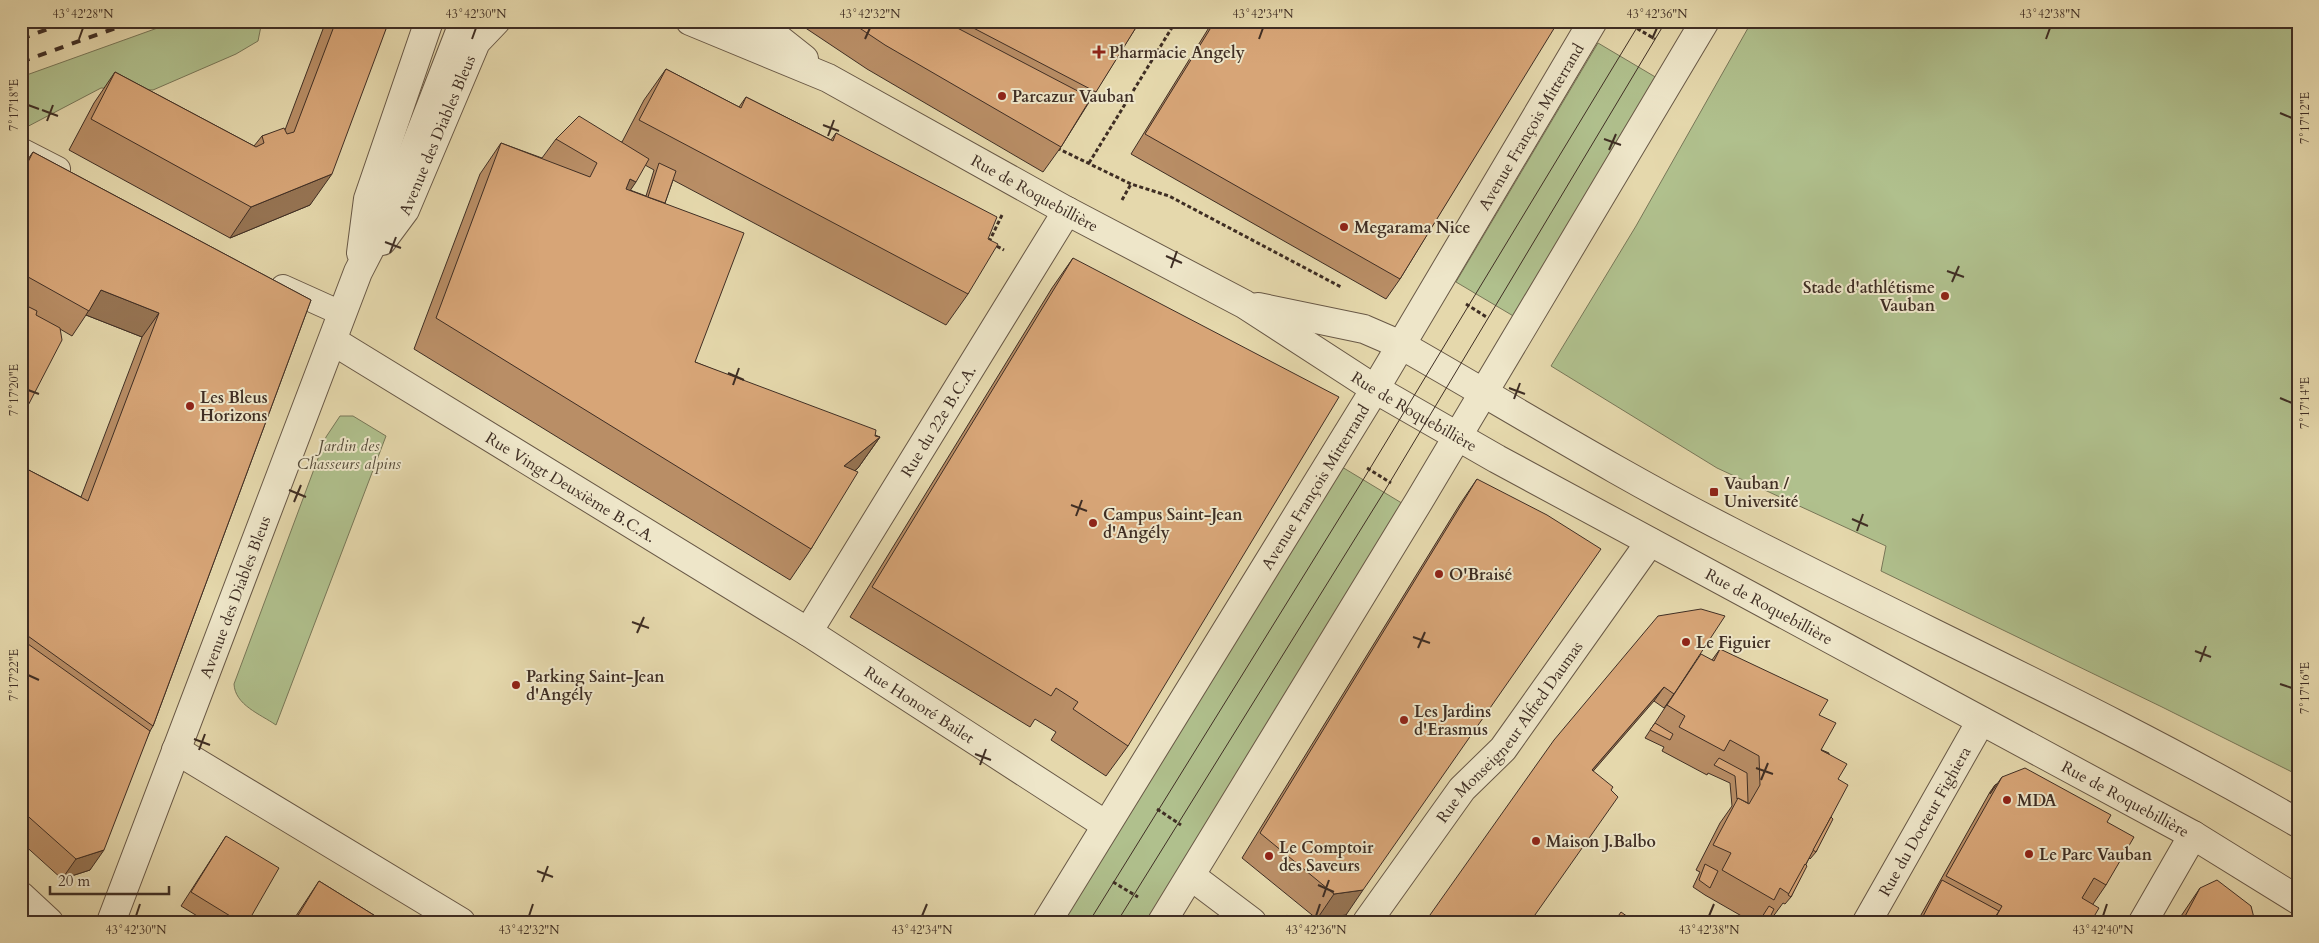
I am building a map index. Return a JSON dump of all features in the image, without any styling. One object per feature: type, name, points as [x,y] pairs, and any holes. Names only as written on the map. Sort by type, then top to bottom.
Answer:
[{"type":"street","name":"Avenue des Diables Bleus","points":[[358,272],[368,199],[429,21]]},
{"type":"street","name":"Avenue des Diables Bleus","points":[[111,922],[358,272],[392,206],[464,21]]},
{"type":"street","name":"Avenue des Diables Bleus","points":[[358,272],[405,210],[476,42],[496,21]]},
{"type":"street","name":"Rue de Roquebillière","points":[[690,21],[828,78],[1067,211],[1244,304],[1375,389],[1457,436],[2193,835],[2298,900]]},
{"type":"street","name":"Rue de Roquebillière","points":[[756,21],[828,78]]},
{"type":"street","name":"Avenue François Mitterrand","points":[[1047,922],[1375,389],[1593,21]]},
{"type":"street","points":[[1164,918],[1419,501],[1705,21]]},
{"type":"street","name":"Rue du 22e B.C.A.","points":[[808,632],[1067,211]]},
{"type":"street","name":"Rue de Roquebillière","points":[[1244,304],[1364,329],[1401,344],[1630,478],[1730,531],[2196,766],[2298,823]]},
{"type":"street","name":"Rue Vingt Deuxième B.C.A.","points":[[333,341],[808,632]]},
{"type":"street","name":"Rue Monseigneur Alfred Daumas","points":[[1367,922],[1462,789],[1503,749],[1650,542]]},
{"type":"street","name":"Rue Honoré Bailet","points":[[808,632],[1106,825]]},
{"type":"street","name":"Rue du Docteur Fighiera","points":[[1867,922],[1981,721]]},
{"type":"street","points":[[176,750],[461,922]]},
{"type":"street","points":[[2143,922],[2193,835]]},
{"type":"street","points":[[1191,876],[1252,922]]},
{"type":"street","points":[[21,896],[49,922]]},
{"type":"lane","points":[[21,150],[74,178]]},
{"type":"lane","points":[[260,274],[304,297],[343,314]]},
{"type":"path","points":[[1089,163],[1176,21]]},
{"type":"path","points":[[1050,144],[1131,184],[1169,196],[1348,290]]},
{"type":"path","points":[[1436,284],[1517,336]]},
{"type":"path","points":[[1337,450],[1419,501]]},
{"type":"path","points":[[1127,790],[1210,844]]},
{"type":"path","points":[[1083,864],[1164,918]]},
{"type":"green space","points":[[177,21],[262,21],[258,41],[236,54],[153,90],[101,88],[21,130],[21,77]]},
{"type":"green space","name":"Stade d'athlétisme Vauban","points":[[1752,21],[2298,21],[2298,775],[1881,571],[1886,546],[1717,468],[1551,366],[1636,226]]},
{"type":"green space","points":[[1598,43],[1657,78],[1515,317],[1456,282]]},
{"type":"green space","name":"Jardin des Chasseurs alpins","points":[[340,416],[353,416],[386,436],[276,725],[249,708],[239,698],[234,684],[326,437]]},
{"type":"green space","points":[[1342,467],[1405,505],[1149,922],[1063,922]]},
{"type":"building","points":[[336,21],[389,21],[332,174],[251,207],[91,119],[115,72],[256,147],[264,143],[262,136],[284,128],[287,134],[294,132]]},
{"type":"building","points":[[849,21],[944,21],[1091,98],[1061,147],[885,45]]},
{"type":"building","points":[[960,21],[1140,21],[1096,92]]},
{"type":"building","name":"Megarama Nice","points":[[1215,21],[1558,22],[1400,279],[1145,134]]},
{"type":"building","points":[[666,69],[741,108],[746,97],[833,141],[836,133],[997,217],[988,239],[998,244],[968,294],[639,120]]},
{"type":"building","points":[[579,116],[649,159],[636,182],[630,179],[626,189],[744,233],[695,362],[876,430],[875,436],[880,437],[844,466],[858,472],[811,549],[436,318],[501,143],[590,177],[597,163],[556,139]]},
{"type":"building","points":[[33,152],[311,300],[153,726],[21,631],[21,466],[88,501],[159,313],[101,290],[89,311],[21,273],[21,176]]},
{"type":"building","points":[[659,163],[676,171],[665,203],[648,197]]},
{"type":"building","name":"Campus Saint-Jean d'Angély","points":[[1073,258],[1339,397],[1128,746],[1073,709],[1078,702],[1056,688],[1051,696],[872,587]]},
{"type":"building","points":[[21,303],[37,311],[36,315],[60,328],[62,340],[21,419]]},
{"type":"building","name":"Les Jardins d'Erasmus","points":[[1477,479],[1547,515],[1601,549],[1363,890],[1334,894],[1260,833]]},
{"type":"building","points":[[1701,609],[1725,616],[1674,694],[1664,687],[1592,770],[1613,787],[1611,790],[1618,797],[1530,922],[1425,922],[1554,740],[1658,616]]},
{"type":"building","points":[[21,639],[150,731],[104,850],[76,859],[21,810]]},
{"type":"building","points":[[1720,649],[1828,700],[1819,715],[1836,723],[1821,750],[1847,764],[1838,779],[1848,785],[1799,877],[1789,894],[1780,888],[1774,900],[1722,870],[1731,853],[1713,845],[1738,798],[1749,804],[1760,785],[1759,756],[1730,740],[1724,751],[1679,727],[1685,716],[1667,705],[1701,654],[1714,661]]},
{"type":"building","points":[[1655,723],[1673,734],[1670,740],[1650,730]]},
{"type":"building","points":[[1719,758],[1747,773],[1748,803],[1737,799],[1735,776],[1714,765]]},
{"type":"building","name":"Le Parc Vauban","points":[[2025,768],[2111,815],[2107,822],[2134,837],[2106,885],[2094,878],[2082,898],[2099,908],[2092,920],[2095,922],[1993,922],[2002,906],[1946,876],[2002,777]]},
{"type":"building","points":[[1831,817],[1833,819],[1816,852],[1813,850]]},
{"type":"building","points":[[226,836],[279,868],[248,922],[240,922],[191,892]]},
{"type":"building","points":[[1705,864],[1718,871],[1710,888],[1699,880]]},
{"type":"building","points":[[1805,864],[1807,866],[1791,897],[1788,895]]},
{"type":"building","points":[[1942,880],[1999,911],[1992,922],[1920,922]]},
{"type":"building","points":[[2217,880],[2251,906],[2255,922],[2182,922],[2200,888]]},
{"type":"building","points":[[319,881],[385,922],[294,922]]},
{"type":"building","points":[[1769,906],[1774,909],[1769,919],[1762,917]]},
{"type":"building","points":[[1621,912],[1635,922],[1614,922]]},
{"type":"tram line","points":[[1089,922],[1363,480],[1641,21]]},
{"type":"tram line","points":[[1117,922],[1384,492],[1666,21]]},
{"type":"railway","points":[[21,39],[69,21]]},
{"type":"railway","points":[[21,62],[135,21]]},
{"type":"place","name":"Pharmacie Angely","points":[[1099,52]]},
{"type":"place","name":"Parcazur Vauban","points":[[1002,96]]},
{"type":"place","name":"Megarama Nice","points":[[1344,227]]},
{"type":"place","name":"Stade d'athlétisme Vauban","points":[[1945,296]]},
{"type":"place","name":"Les Bleus Horizons","points":[[190,406]]},
{"type":"place","name":"Vauban / Université","points":[[1714,492]]},
{"type":"place","name":"Campus Saint-Jean d'Angély","points":[[1093,523]]},
{"type":"place","name":"O'Braisé","points":[[1439,574]]},
{"type":"place","name":"Le Figuier","points":[[1686,642]]},
{"type":"place","name":"Parking Saint-Jean d'Angély","points":[[516,685]]},
{"type":"place","name":"Les Jardins d'Erasmus","points":[[1404,720]]},
{"type":"place","name":"MDA","points":[[2007,800]]},
{"type":"place","name":"Maison J.Balbo","points":[[1536,841]]},
{"type":"place","name":"Le Parc Vauban","points":[[2029,854]]},
{"type":"place","name":"Le Comptoir des Saveurs","points":[[1269,856]]}]
